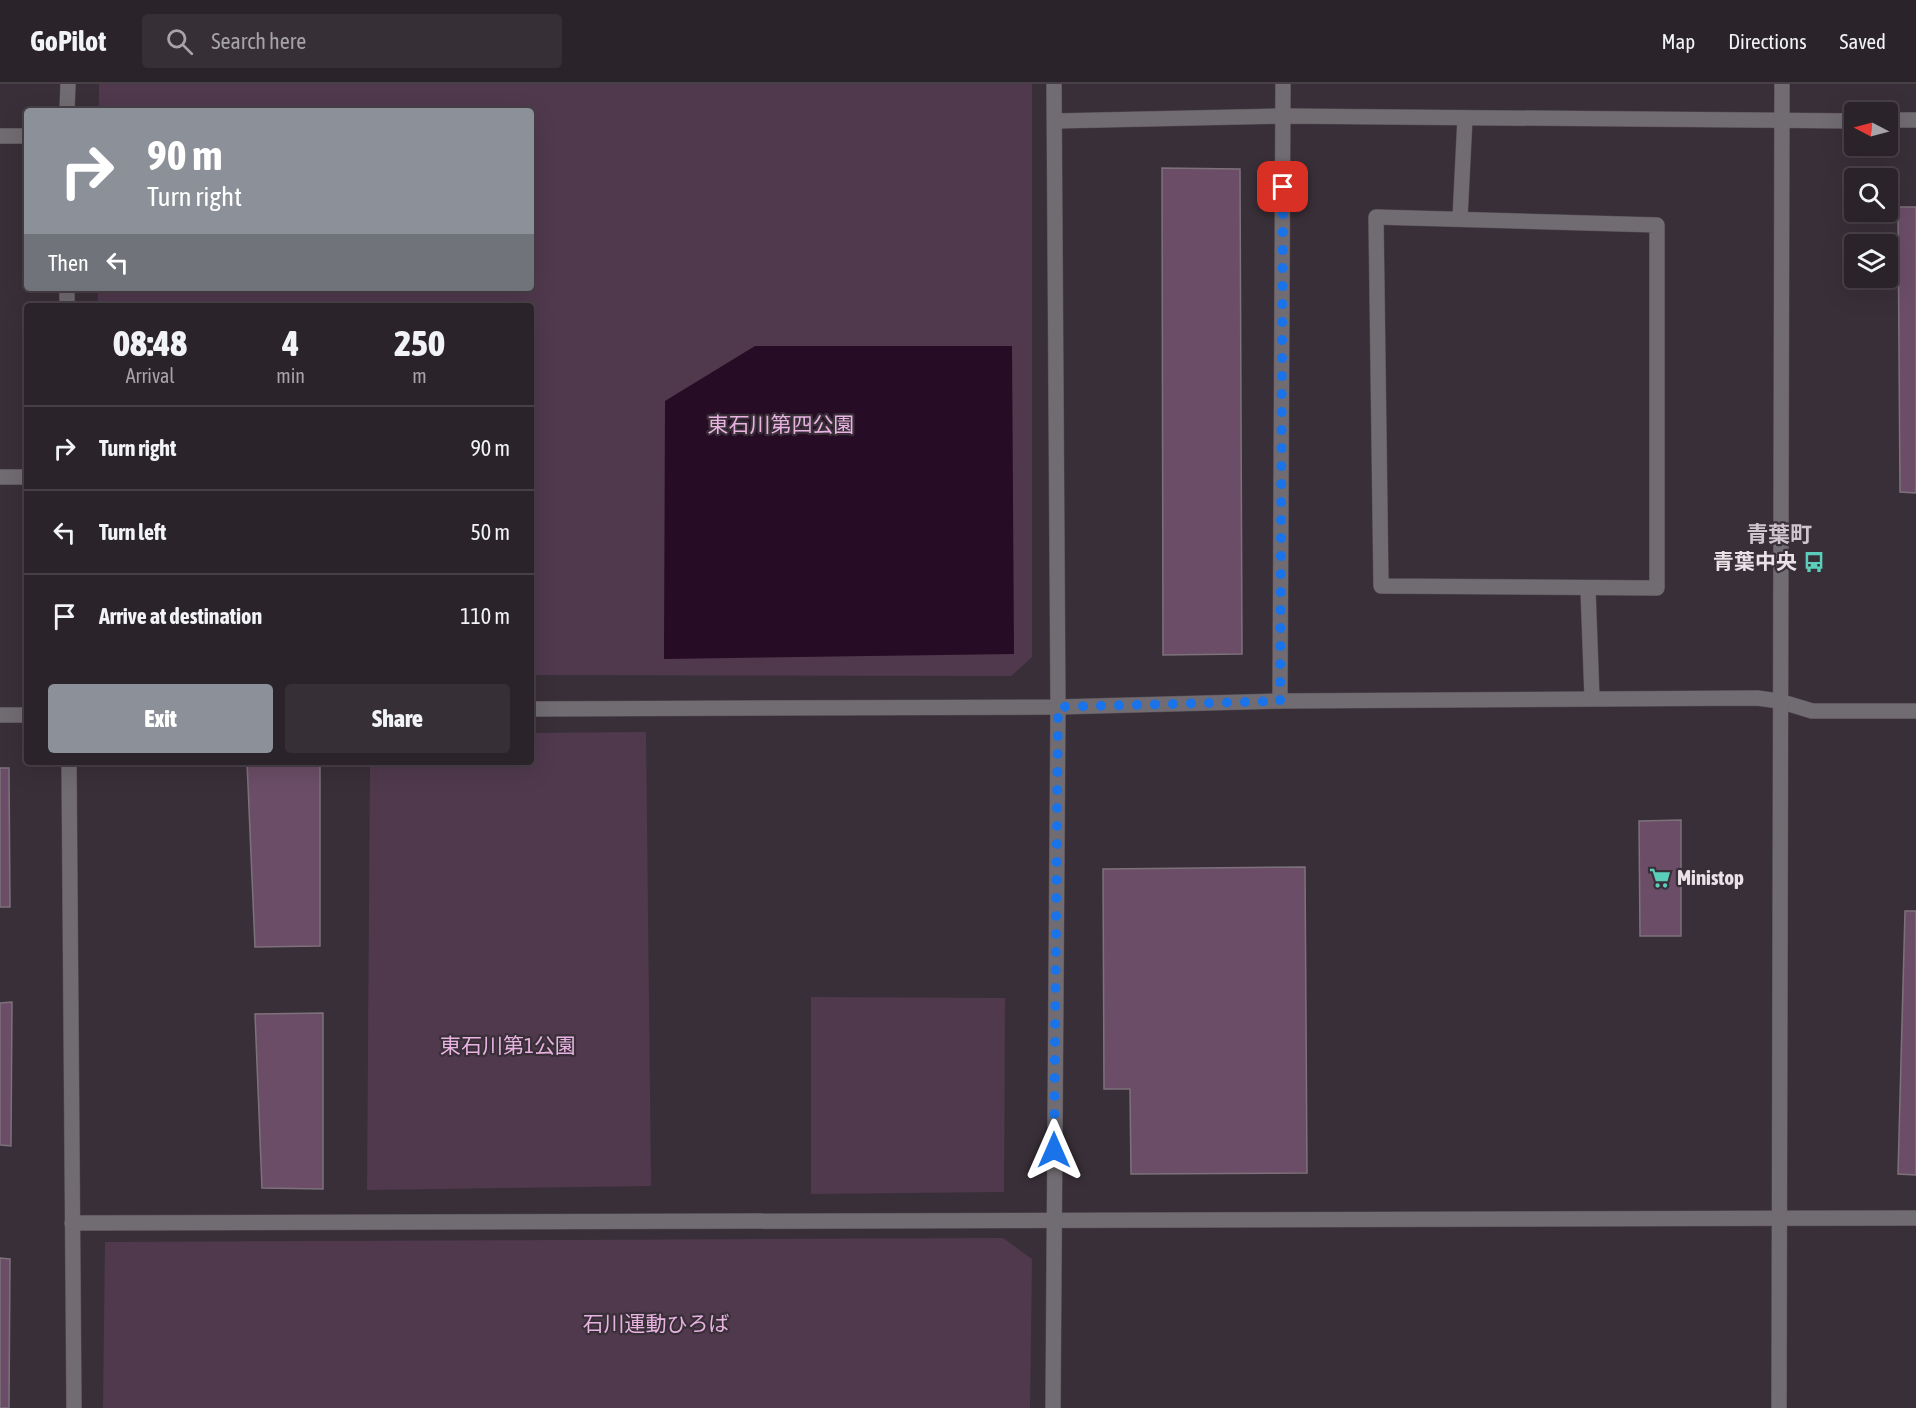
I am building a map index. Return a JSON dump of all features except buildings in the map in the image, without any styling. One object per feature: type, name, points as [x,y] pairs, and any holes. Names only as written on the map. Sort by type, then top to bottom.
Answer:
[{"type":"street","points":[[67,108],[68,84]]},
{"type":"street","points":[[1053,1408],[1058,707],[1054,84]]},
{"type":"street","points":[[1280,701],[1283,84]]},
{"type":"street","points":[[1779,1408],[1782,84]]},
{"type":"street","points":[[1054,121],[1283,116],[1844,121]]},
{"type":"street","points":[[1460,218],[1465,118]]},
{"type":"street","points":[[1898,120],[1916,120]]},
{"type":"street","points":[[0,136],[24,136]]},
{"type":"street","points":[[1376,217],[1658,225],[1657,588],[1588,589],[1381,586],[1376,217]]},
{"type":"street","points":[[0,477],[24,477]]},
{"type":"street","points":[[1588,589],[1592,698]]},
{"type":"street","points":[[534,709],[1058,707],[1280,701],[1592,698],[1779,701],[1812,711],[1916,711]]},
{"type":"street","points":[[0,715],[24,714]]},
{"type":"street","points":[[69,765],[74,1408]]},
{"type":"street","points":[[72,1222],[1916,1218]]},
{"type":"green space","name":"東石川第四公園","points":[[99,84],[1032,84],[1032,657],[1011,676],[534,675],[534,303],[98,303],[98,291],[534,291],[534,108],[99,108]]},
{"type":"green space","name":"東石川第1公園","points":[[646,732],[651,1186],[367,1190],[370,765],[534,765],[534,733]]},
{"type":"green space","points":[[811,997],[1005,998],[1004,1192],[811,1194]]},
{"type":"green space","name":"石川運動ひろば","points":[[1003,1238],[1032,1259],[1030,1408],[103,1408],[105,1242]]},
{"type":"shaded area","points":[[755,346],[1012,346],[1014,654],[664,659],[665,401]]},
{"type":"place","name":"青葉中央","points":[[1814,562]]},
{"type":"place","name":"Ministop","points":[[1660,878]]},
{"type":"district","name":"青葉町","points":[[1779,534]]},
{"type":"route","points":[[1054,1150],[1058,707],[1280,701],[1283,187]]}]
